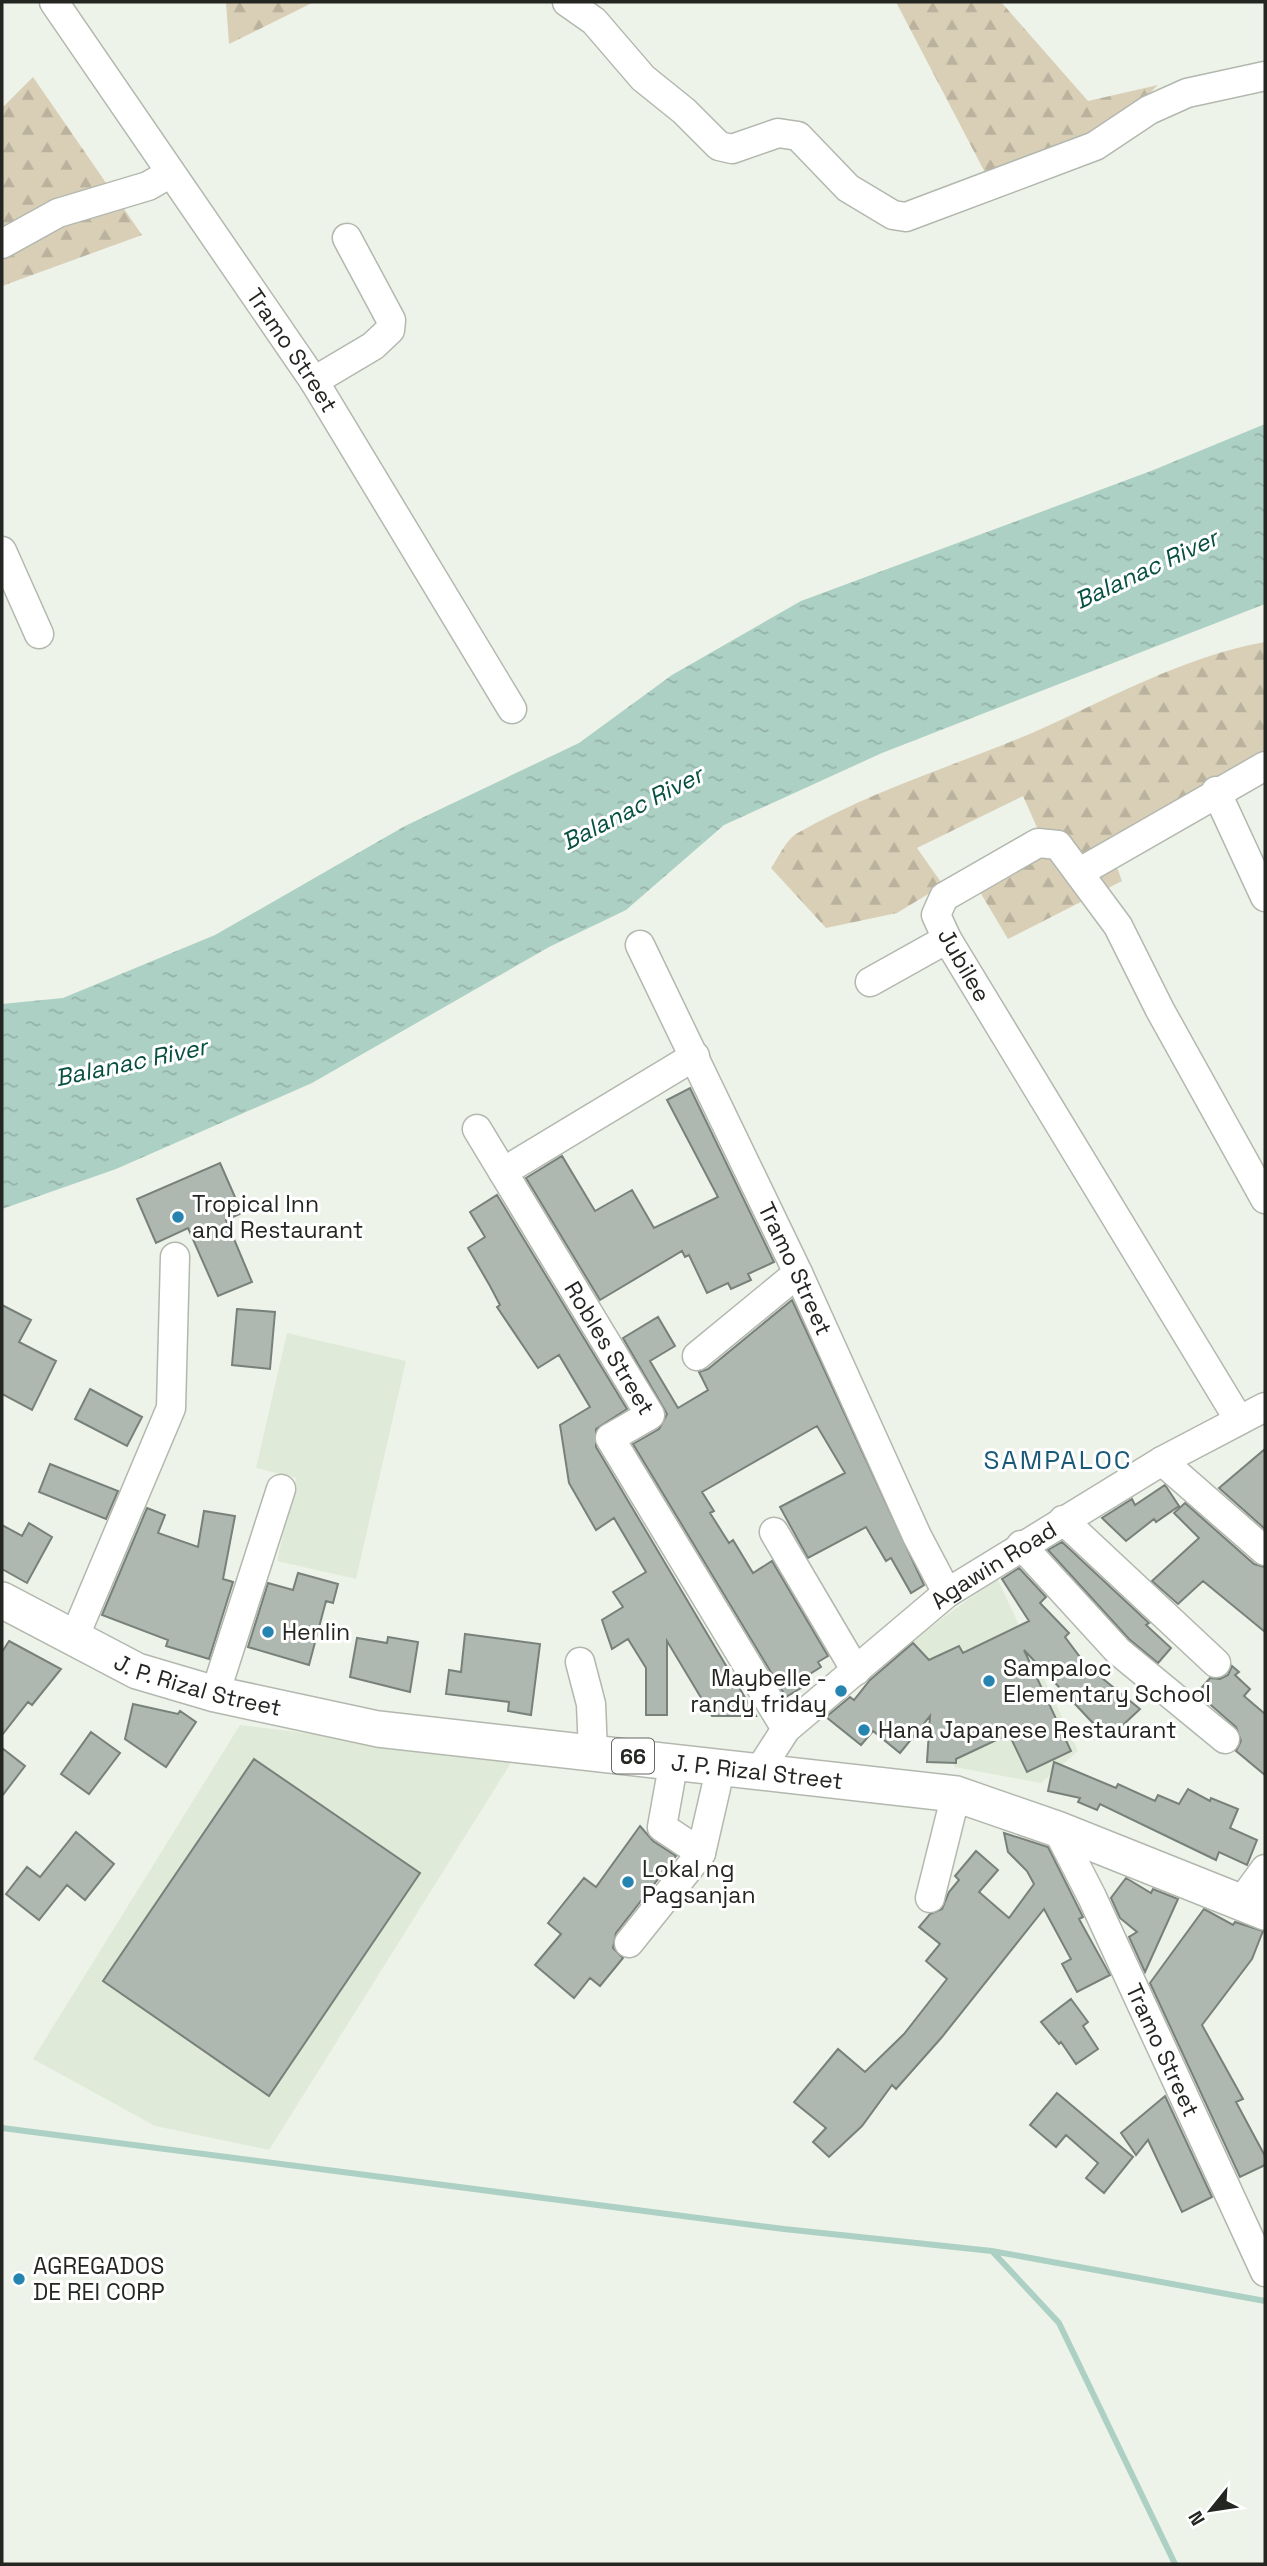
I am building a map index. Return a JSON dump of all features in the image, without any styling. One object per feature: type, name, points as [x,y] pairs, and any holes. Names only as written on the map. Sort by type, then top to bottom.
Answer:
[{"type":"main road","name":"J. P. Rizal Street","points":[[2,1600],[137,1671],[215,1695],[378,1729],[674,1760],[956,1794],[1057,1829],[1253,1907]]},
{"type":"street","name":"Tramo Street","points":[[54,2],[169,174],[314,382],[512,709]]},
{"type":"street","points":[[567,2],[594,21],[643,78],[684,111],[719,146],[733,149],[778,133],[798,136],[848,188],[893,215],[906,217],[1095,146],[1149,110],[1187,93],[1265,76]]},
{"type":"street","points":[[2,244],[58,212],[148,186],[169,174]]},
{"type":"street","points":[[314,382],[373,346],[390,330],[391,320],[346,238]]},
{"type":"street","points":[[2,551],[39,634]]},
{"type":"street","points":[[1080,872],[1265,766]]},
{"type":"street","points":[[1216,792],[1265,897]]},
{"type":"street","name":"Jubilee","points":[[1239,1420],[947,939],[936,915],[944,897],[1038,843],[1058,845],[1118,926],[1160,1010],[1265,1199]]},
{"type":"street","points":[[870,982],[947,939]]},
{"type":"street","name":"Tramo Street","points":[[640,945],[798,1273],[917,1536],[947,1592]]},
{"type":"street","points":[[503,1172],[695,1056]]},
{"type":"street","name":"Robles Street","points":[[477,1129],[650,1415],[610,1438],[786,1729]]},
{"type":"street","points":[[74,1639],[171,1408],[175,1257]]},
{"type":"street","points":[[696,1356],[798,1273]]},
{"type":"street","name":"Agawin Road","points":[[759,1771],[786,1729],[947,1592],[1162,1461],[1265,1406]]},
{"type":"street","points":[[1162,1461],[1265,1551]]},
{"type":"street","points":[[215,1695],[281,1489]]},
{"type":"street","points":[[1063,1520],[1216,1663]]},
{"type":"street","points":[[774,1532],[856,1671]]},
{"type":"street","points":[[1021,1545],[1118,1651],[1225,1739]]},
{"type":"street","points":[[580,1662],[592,1704],[593,1752]]},
{"type":"street","points":[[674,1760],[662,1827],[701,1853]]},
{"type":"street","points":[[629,1943],[701,1853],[721,1766]]},
{"type":"street","points":[[930,1898],[956,1794]]},
{"type":"street","name":"Tramo Street","points":[[1057,1829],[1092,1897],[1265,2272]]},
{"type":"street","points":[[1253,1907],[1265,1869]]},
{"type":"shaded area","points":[[287,1333],[406,1361],[356,1579],[277,1561],[296,1478],[256,1468]]},
{"type":"shaded area","name":"Sampaloc Elementary School","points":[[997,1578],[1078,1751],[1041,1783],[954,1767],[958,1719],[909,1643]]},
{"type":"shaded area","points":[[240,1725],[514,1758],[269,2150],[155,2126],[33,2059]]},
{"type":"green space","points":[[226,2],[314,2],[229,44]]},
{"type":"green space","points":[[896,2],[1001,2],[1088,101],[1158,85],[1095,146],[991,184]]},
{"type":"green space","points":[[33,77],[142,235],[2,286],[2,104],[4,106]]},
{"type":"green space","points":[[1265,642],[1265,783],[1108,843],[1122,881],[1008,939],[980,892],[1039,832],[1023,796],[917,848],[943,885],[897,913],[826,928],[771,868],[792,837],[853,805],[1032,733],[1175,668]]},
{"type":"water","name":"Balanac River","points":[[1265,424],[1265,604],[882,753],[724,825],[626,910],[549,947],[312,1083],[116,1169],[2,1209],[2,1004],[63,998],[215,935],[405,826],[579,743],[672,675],[801,601],[1151,471]]},
{"type":"building","points":[[690,1088],[774,1262],[748,1274],[751,1280],[731,1289],[728,1283],[707,1293],[689,1255],[685,1257],[682,1251],[600,1300],[526,1178],[562,1156],[595,1211],[632,1190],[654,1228],[718,1197],[667,1100]]},
{"type":"building","points":[[220,1163],[242,1213],[226,1220],[252,1282],[218,1296],[188,1228],[156,1243],[137,1199]]},
{"type":"building","points":[[497,1195],[627,1409],[596,1429],[596,1447],[756,1716],[712,1716],[667,1641],[667,1715],[646,1715],[646,1668],[628,1639],[612,1649],[602,1620],[623,1607],[613,1592],[646,1572],[614,1518],[596,1530],[569,1483],[560,1425],[590,1407],[559,1355],[538,1368],[497,1307],[500,1305],[468,1248],[485,1237],[470,1212]]},
{"type":"building","points":[[792,1300],[924,1585],[911,1593],[891,1558],[886,1561],[866,1527],[808,1558],[780,1507],[845,1473],[817,1426],[702,1492],[714,1511],[710,1513],[729,1543],[733,1540],[753,1573],[772,1561],[828,1656],[818,1662],[821,1667],[797,1682],[801,1688],[786,1697],[633,1444],[659,1429],[667,1414],[623,1338],[658,1317],[675,1346],[650,1361],[678,1408],[708,1390],[699,1372],[708,1369]]},
{"type":"building","points":[[2,1305],[31,1320],[19,1342],[56,1361],[32,1410],[2,1394]]},
{"type":"building","points":[[237,1309],[275,1312],[270,1369],[232,1365]]},
{"type":"building","points":[[90,1389],[142,1417],[127,1446],[75,1419]]},
{"type":"building","points":[[1265,1449],[1265,1529],[1219,1488]]},
{"type":"building","points":[[50,1464],[118,1491],[106,1519],[39,1492]]},
{"type":"building","points":[[1165,1485],[1179,1506],[1156,1522],[1154,1519],[1126,1541],[1102,1518],[1132,1499],[1135,1505]]},
{"type":"building","points":[[1185,1503],[1254,1564],[1265,1567],[1265,1632],[1203,1581],[1178,1604],[1152,1581],[1199,1538],[1174,1513]]},
{"type":"building","points":[[147,1508],[165,1515],[158,1533],[198,1547],[204,1511],[235,1516],[223,1579],[233,1582],[209,1659],[166,1646],[168,1640],[102,1615]]},
{"type":"building","points":[[29,1523],[52,1537],[27,1583],[2,1569],[2,1525],[22,1536]]},
{"type":"building","points":[[1062,1542],[1149,1623],[1146,1625],[1171,1648],[1158,1663],[1129,1639],[1048,1550]]},
{"type":"building","points":[[1019,1568],[1046,1597],[1040,1603],[1069,1633],[1065,1637],[1086,1665],[1140,1709],[1108,1739],[1024,1650],[1071,1751],[1027,1772],[1009,1734],[956,1759],[956,1763],[927,1762],[930,1716],[900,1753],[873,1731],[861,1745],[826,1717],[850,1697],[854,1700],[870,1680],[913,1643],[929,1660],[959,1646],[963,1653],[1029,1621],[1002,1579]]},
{"type":"building","points":[[298,1573],[338,1584],[333,1603],[326,1601],[309,1665],[248,1647],[268,1583],[293,1590]]},
{"type":"building","points":[[465,1634],[540,1644],[531,1715],[508,1711],[509,1702],[446,1694],[449,1670],[461,1672]]},
{"type":"building","points":[[388,1637],[418,1642],[410,1692],[350,1677],[357,1638],[387,1643]]},
{"type":"building","points":[[9,1641],[61,1669],[32,1705],[28,1702],[2,1735],[2,1652]]},
{"type":"building","points":[[1232,1666],[1239,1672],[1235,1675],[1250,1689],[1244,1696],[1265,1714],[1265,1775],[1236,1751],[1241,1741],[1236,1727],[1197,1693],[1210,1678],[1220,1679],[1228,1675]]},
{"type":"building","points":[[133,1704],[178,1714],[180,1711],[196,1722],[166,1767],[125,1739]]},
{"type":"building","points":[[91,1732],[120,1753],[89,1794],[61,1774]]},
{"type":"building","points":[[2,1748],[25,1766],[2,1796]]},
{"type":"building","points":[[254,1759],[420,1873],[269,2096],[103,1981]]},
{"type":"building","points":[[1054,1762],[1116,1788],[1118,1784],[1155,1801],[1158,1795],[1179,1804],[1188,1789],[1210,1801],[1211,1798],[1238,1809],[1230,1828],[1257,1840],[1247,1865],[1219,1852],[1216,1860],[1100,1804],[1097,1810],[1078,1802],[1080,1798],[1048,1791]]},
{"type":"building","points":[[640,1826],[653,1841],[676,1856],[616,1933],[613,1948],[623,1958],[600,1986],[590,1978],[574,1998],[535,1965],[561,1934],[548,1923],[584,1878],[596,1887]]},
{"type":"building","points":[[76,1832],[114,1864],[85,1900],[67,1885],[39,1920],[6,1894],[27,1867],[40,1877]]},
{"type":"building","points":[[1004,1833],[1048,1847],[1083,1917],[1079,1919],[1110,1975],[1077,1992],[1062,1964],[1071,1959],[1044,1909],[942,2037],[896,2089],[892,2085],[862,2126],[829,2157],[813,2142],[826,2128],[794,2102],[838,2049],[865,2072],[904,2034],[947,1979],[926,1961],[940,1944],[919,1927],[930,1914],[942,1909],[949,1892],[959,1880],[955,1876],[976,1851],[998,1870],[979,1892],[1009,1918],[1034,1884],[1027,1871],[1008,1852]]},
{"type":"building","points":[[1126,1878],[1151,1893],[1153,1889],[1178,1899],[1145,1972],[1129,1937],[1137,1932],[1120,1918],[1111,1898]]},
{"type":"building","points":[[1204,1909],[1233,1925],[1235,1922],[1263,1931],[1252,1959],[1202,2025],[1243,2099],[1236,2102],[1265,2156],[1265,2165],[1240,2177],[1150,1983]]},
{"type":"building","points":[[1071,1999],[1088,2022],[1083,2026],[1098,2049],[1076,2064],[1061,2042],[1059,2044],[1041,2022]]},
{"type":"building","points":[[1057,2093],[1133,2157],[1104,2193],[1086,2178],[1098,2163],[1066,2135],[1056,2147],[1030,2125]]},
{"type":"building","points":[[1165,2096],[1212,2197],[1182,2212],[1148,2140],[1136,2155],[1121,2133]]},
{"type":"waterway","points":[[2,2128],[784,2229],[992,2251],[1059,2323],[1175,2564]]},
{"type":"waterway","points":[[992,2251],[1265,2301]]},
{"type":"place","name":"Tropical Inn and Restaurant","points":[[178,1217]]},
{"type":"place","name":"Henlin","points":[[268,1632]]},
{"type":"place","name":"Sampaloc Elementary School","points":[[989,1681]]},
{"type":"place","name":"Maybelle - randy friday","points":[[841,1691]]},
{"type":"place","name":"Hana Japanese Restaurant","points":[[864,1730]]},
{"type":"place","name":"Lokal ng Pagsanjan","points":[[628,1882]]},
{"type":"place","name":"AGREGADOS DE REI CORP","points":[[19,2279]]},
{"type":"district","name":"SAMPALOC","points":[[1058,1460]]}]
